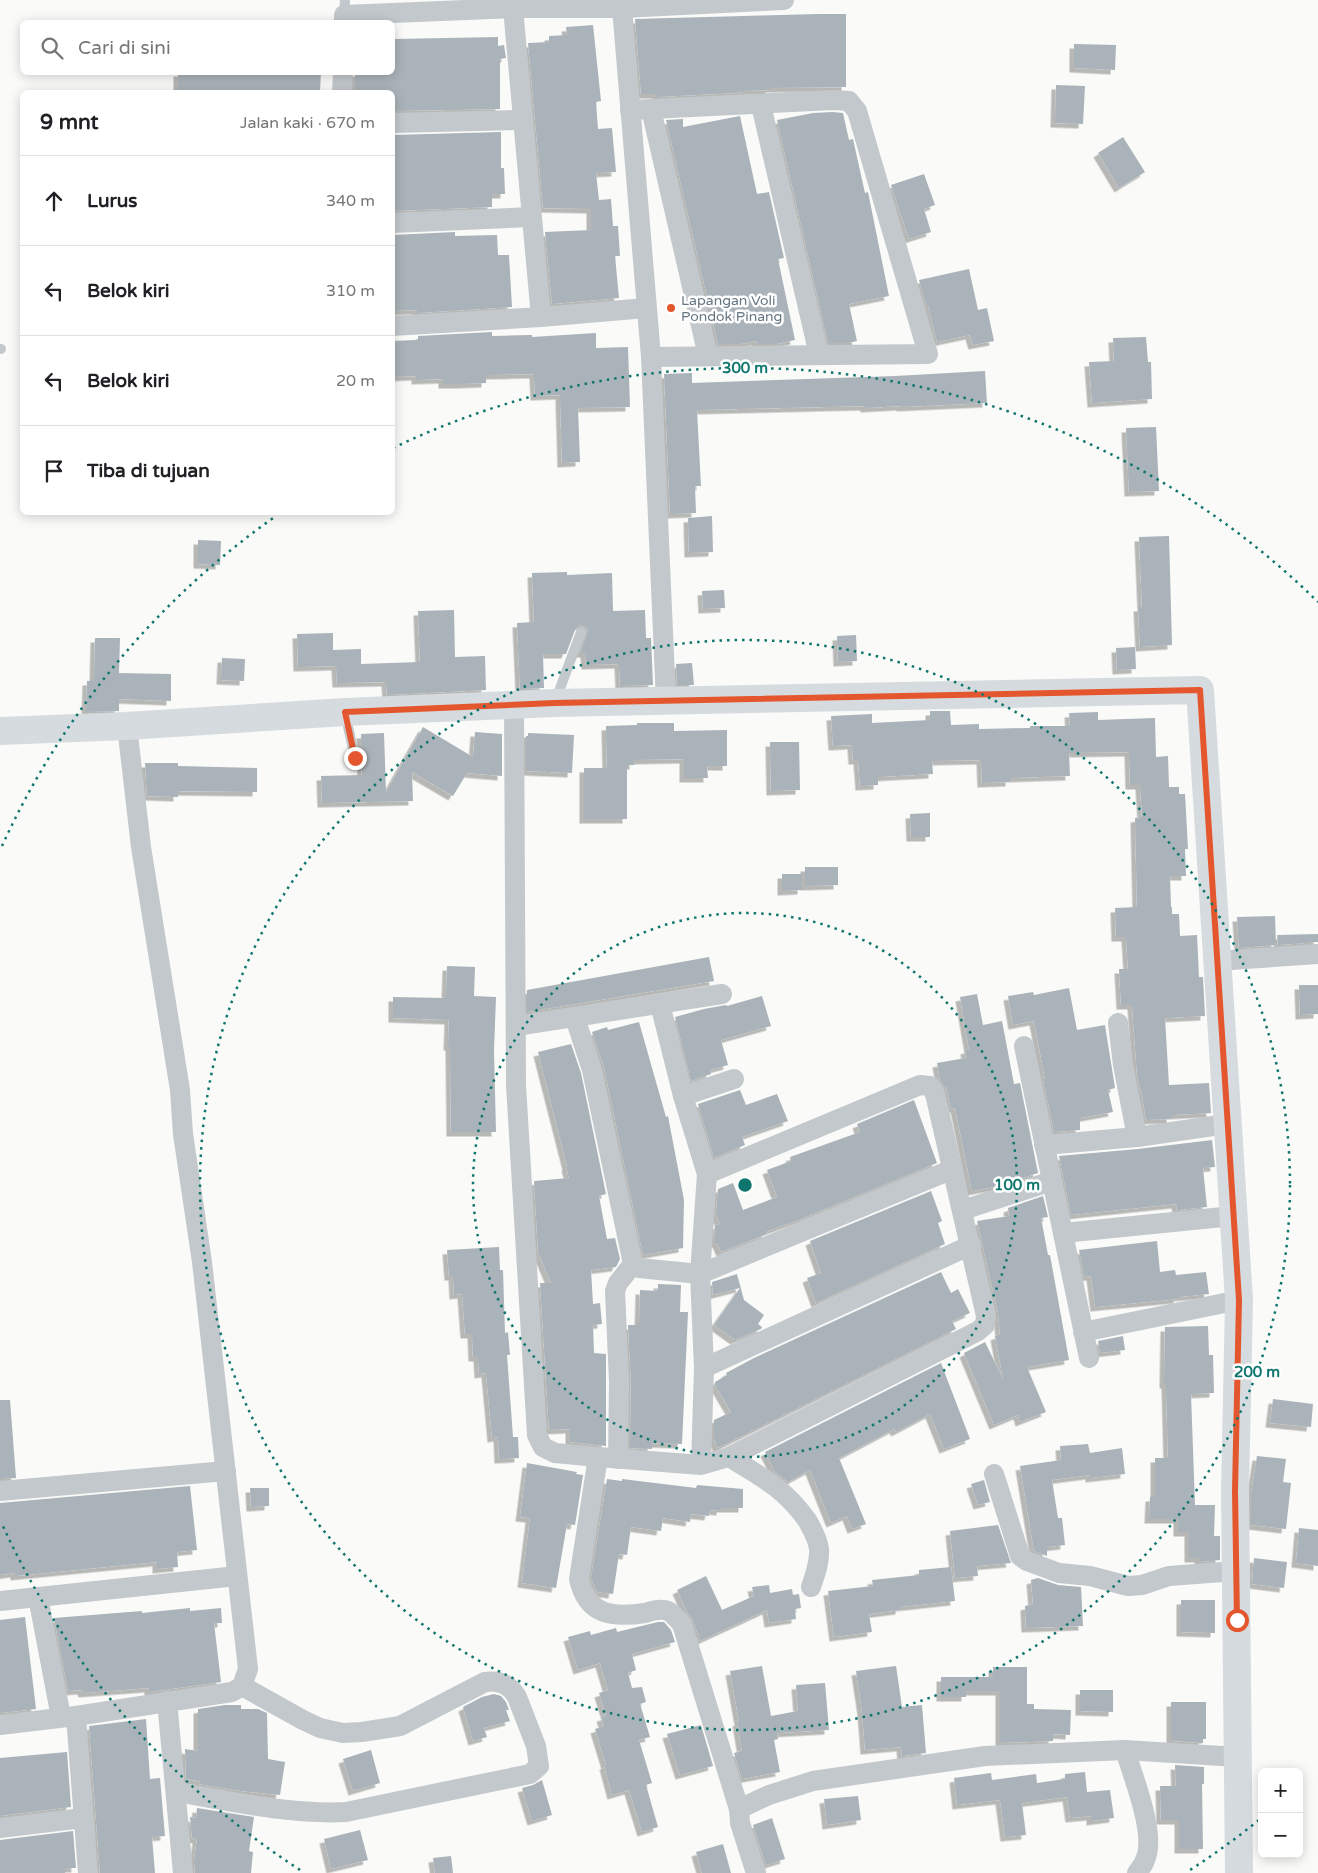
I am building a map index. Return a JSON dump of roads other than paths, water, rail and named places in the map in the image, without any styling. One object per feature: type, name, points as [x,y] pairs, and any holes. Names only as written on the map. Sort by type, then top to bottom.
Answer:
[{"type":"street","points":[[344,13],[419,6],[622,8],[716,1],[784,0]]},
{"type":"street","points":[[513,8],[541,317]]},
{"type":"street","points":[[622,8],[646,308],[652,357],[666,701]]},
{"type":"street","points":[[342,90],[343,75]]},
{"type":"street","points":[[630,110],[833,100],[849,101],[856,112],[928,354],[652,357]]},
{"type":"street","points":[[761,105],[819,355]]},
{"type":"street","points":[[651,109],[708,356]]},
{"type":"street","points":[[395,123],[522,120]]},
{"type":"street","points":[[395,223],[531,217]]},
{"type":"street","points":[[395,326],[541,317],[646,308]]},
{"type":"street","points":[[0,731],[127,726],[345,712],[514,704],[1200,690],[1239,1300],[1235,1491],[1239,1873]]},
{"type":"street","points":[[514,704],[516,1085],[537,1435],[543,1447],[555,1453],[701,1465],[729,1457],[978,1331],[985,1325],[986,1316],[963,1210],[935,1094],[930,1086],[920,1085],[707,1174]]},
{"type":"street","points":[[0,1725],[68,1717],[232,1692],[242,1686],[248,1669],[202,1262],[183,1134],[180,1090],[143,856],[127,726]]},
{"type":"street","points":[[1216,961],[1318,954]]},
{"type":"street","points":[[516,1026],[722,994]]},
{"type":"street","points":[[660,1004],[707,1174],[700,1274],[704,1368],[701,1465]]},
{"type":"street","points":[[575,1018],[592,1070],[633,1264],[639,1268],[700,1274],[953,1169]]},
{"type":"street","points":[[1118,1023],[1122,1065],[1137,1137]]},
{"type":"street","points":[[1024,1046],[1089,1358]]},
{"type":"street","points":[[684,1096],[734,1079]]},
{"type":"street","points":[[1044,1145],[1137,1137],[1227,1124]]},
{"type":"street","points":[[963,1210],[1052,1181]]},
{"type":"street","points":[[1063,1233],[1234,1216]]},
{"type":"street","points":[[704,1368],[971,1245]]},
{"type":"street","points":[[618,1459],[619,1382],[614,1291],[633,1264]]},
{"type":"street","points":[[1083,1332],[1239,1300]]},
{"type":"street","points":[[598,1457],[579,1579],[582,1591],[588,1602],[600,1611],[627,1616],[661,1610],[668,1611],[682,1624],[739,1809],[740,1823],[756,1873]]},
{"type":"street","points":[[729,1457],[770,1482],[787,1495],[813,1530],[819,1548],[818,1561],[811,1587]]},
{"type":"street","points":[[0,1491],[226,1471]]},
{"type":"street","points":[[994,1474],[1020,1556],[1036,1565],[1059,1572],[1090,1576],[1128,1586],[1142,1585],[1169,1576],[1236,1571]]},
{"type":"street","points":[[0,1601],[237,1576]]},
{"type":"street","points":[[38,1596],[68,1717],[83,1818],[88,1873]]},
{"type":"street","points":[[176,1792],[324,1813],[346,1812],[530,1774],[539,1766],[536,1746],[518,1697],[513,1690],[501,1682],[485,1682],[400,1726],[344,1733],[320,1728],[242,1686]]},
{"type":"street","points":[[167,1701],[184,1873]]},
{"type":"street","points":[[739,1809],[769,1795],[813,1781],[985,1756],[1125,1750],[1238,1757]]},
{"type":"street","points":[[1125,1750],[1145,1816],[1148,1836],[1146,1860],[1137,1873]]},
{"type":"street","points":[[0,1828],[83,1818]]},
{"type":"lane","points":[[554,703],[581,632]]},
{"type":"lane","points":[[345,712],[355,758]]},
{"type":"place","name":"Lapangan Voli Pondok Pinang","points":[[671,308]]}]
